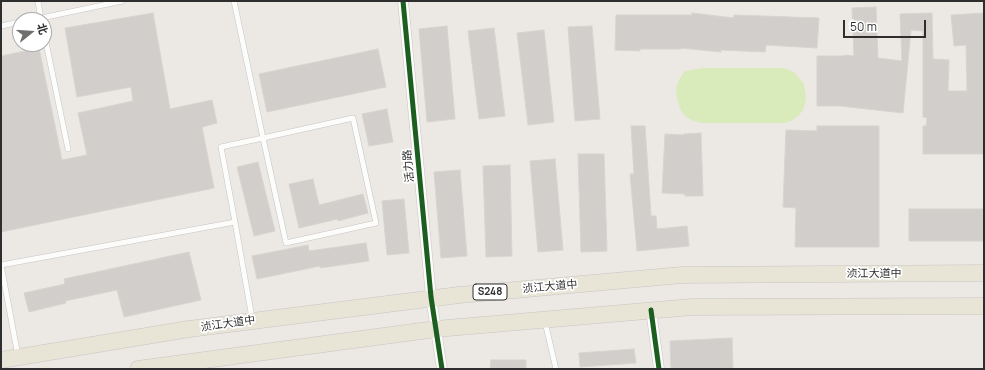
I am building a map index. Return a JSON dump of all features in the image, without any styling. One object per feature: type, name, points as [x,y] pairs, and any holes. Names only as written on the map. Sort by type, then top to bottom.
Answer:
[{"type":"main road","name":"浈江大道中","points":[[1,360],[189,329],[431,297],[682,275],[984,273]]},
{"type":"main road","points":[[138,369],[198,365],[436,328],[651,310],[692,307],[984,306]]},
{"type":"street","name":"活力路","points":[[403,1],[431,297],[442,369]]},
{"type":"street","points":[[651,310],[659,369]]},
{"type":"lane","points":[[38,1],[40,12]]},
{"type":"lane","points":[[52,17],[122,1]]},
{"type":"lane","points":[[234,1],[263,138],[286,243],[376,223],[353,118],[263,138],[221,147],[253,321]]},
{"type":"lane","points":[[1,26],[12,24]]},
{"type":"lane","points":[[48,52],[68,149]]},
{"type":"lane","points":[[18,357],[1,264],[235,222]]},
{"type":"lane","points":[[544,320],[556,369]]},
{"type":"green space","points":[[703,68],[787,69],[795,73],[804,84],[806,97],[803,110],[791,121],[784,123],[703,123],[693,121],[684,115],[680,108],[676,88],[685,71]]},
{"type":"building","points":[[876,7],[878,58],[902,61],[900,14],[932,13],[933,59],[949,60],[948,91],[967,91],[966,45],[954,46],[951,15],[984,13],[984,154],[923,154],[923,126],[926,126],[927,118],[923,117],[923,31],[911,30],[903,113],[840,106],[817,106],[817,56],[854,56],[852,8]]},
{"type":"building","points":[[153,13],[170,109],[212,100],[217,123],[202,127],[214,188],[1,232],[1,56],[20,52],[40,52],[62,160],[87,155],[78,113],[133,101],[131,87],[77,97],[65,28]]},
{"type":"building","points":[[692,13],[734,18],[734,15],[819,18],[817,48],[766,45],[765,52],[721,50],[721,52],[681,48],[640,49],[640,51],[615,50],[616,15],[692,15]]},
{"type":"building","points":[[447,26],[455,119],[427,122],[419,29]]},
{"type":"building","points":[[592,26],[600,119],[575,121],[568,27]]},
{"type":"building","points":[[494,28],[505,116],[479,119],[468,31]]},
{"type":"building","points":[[544,30],[554,122],[528,125],[517,33]]},
{"type":"building","points":[[378,49],[386,87],[267,112],[259,74]]},
{"type":"building","points":[[387,109],[393,142],[369,146],[362,114]]},
{"type":"building","points":[[631,126],[645,126],[651,216],[656,216],[657,229],[687,226],[689,246],[637,251],[630,174],[634,174]]},
{"type":"building","points":[[817,126],[879,126],[879,247],[795,247],[796,208],[783,207],[786,130],[817,131]]},
{"type":"building","points":[[701,133],[703,196],[685,196],[685,194],[662,193],[665,134],[684,135]]},
{"type":"building","points":[[578,154],[604,154],[607,251],[581,252]]},
{"type":"building","points":[[555,159],[563,250],[538,252],[530,161]]},
{"type":"building","points":[[258,162],[275,231],[254,236],[237,167]]},
{"type":"building","points":[[510,165],[512,256],[486,257],[483,166]]},
{"type":"building","points":[[460,170],[467,256],[441,258],[434,172]]},
{"type":"building","points":[[313,179],[319,205],[363,194],[368,213],[338,221],[338,219],[299,228],[289,184]]},
{"type":"building","points":[[404,199],[409,253],[387,255],[382,201]]},
{"type":"building","points":[[909,209],[984,209],[984,241],[909,241]]},
{"type":"building","points":[[366,243],[369,261],[320,268],[320,266],[257,279],[252,256],[308,245],[309,251]]},
{"type":"building","points":[[189,252],[201,300],[124,317],[117,290],[65,301],[66,303],[29,312],[24,293],[65,284],[64,279]]},
{"type":"building","points":[[732,338],[733,369],[671,369],[670,341]]},
{"type":"building","points":[[634,349],[636,363],[580,367],[579,353]]},
{"type":"building","points":[[491,360],[526,360],[526,369],[490,369]]},
{"type":"cycle path","points":[[403,1],[431,297],[442,369]]},
{"type":"cycle path","points":[[651,310],[659,369]]}]
